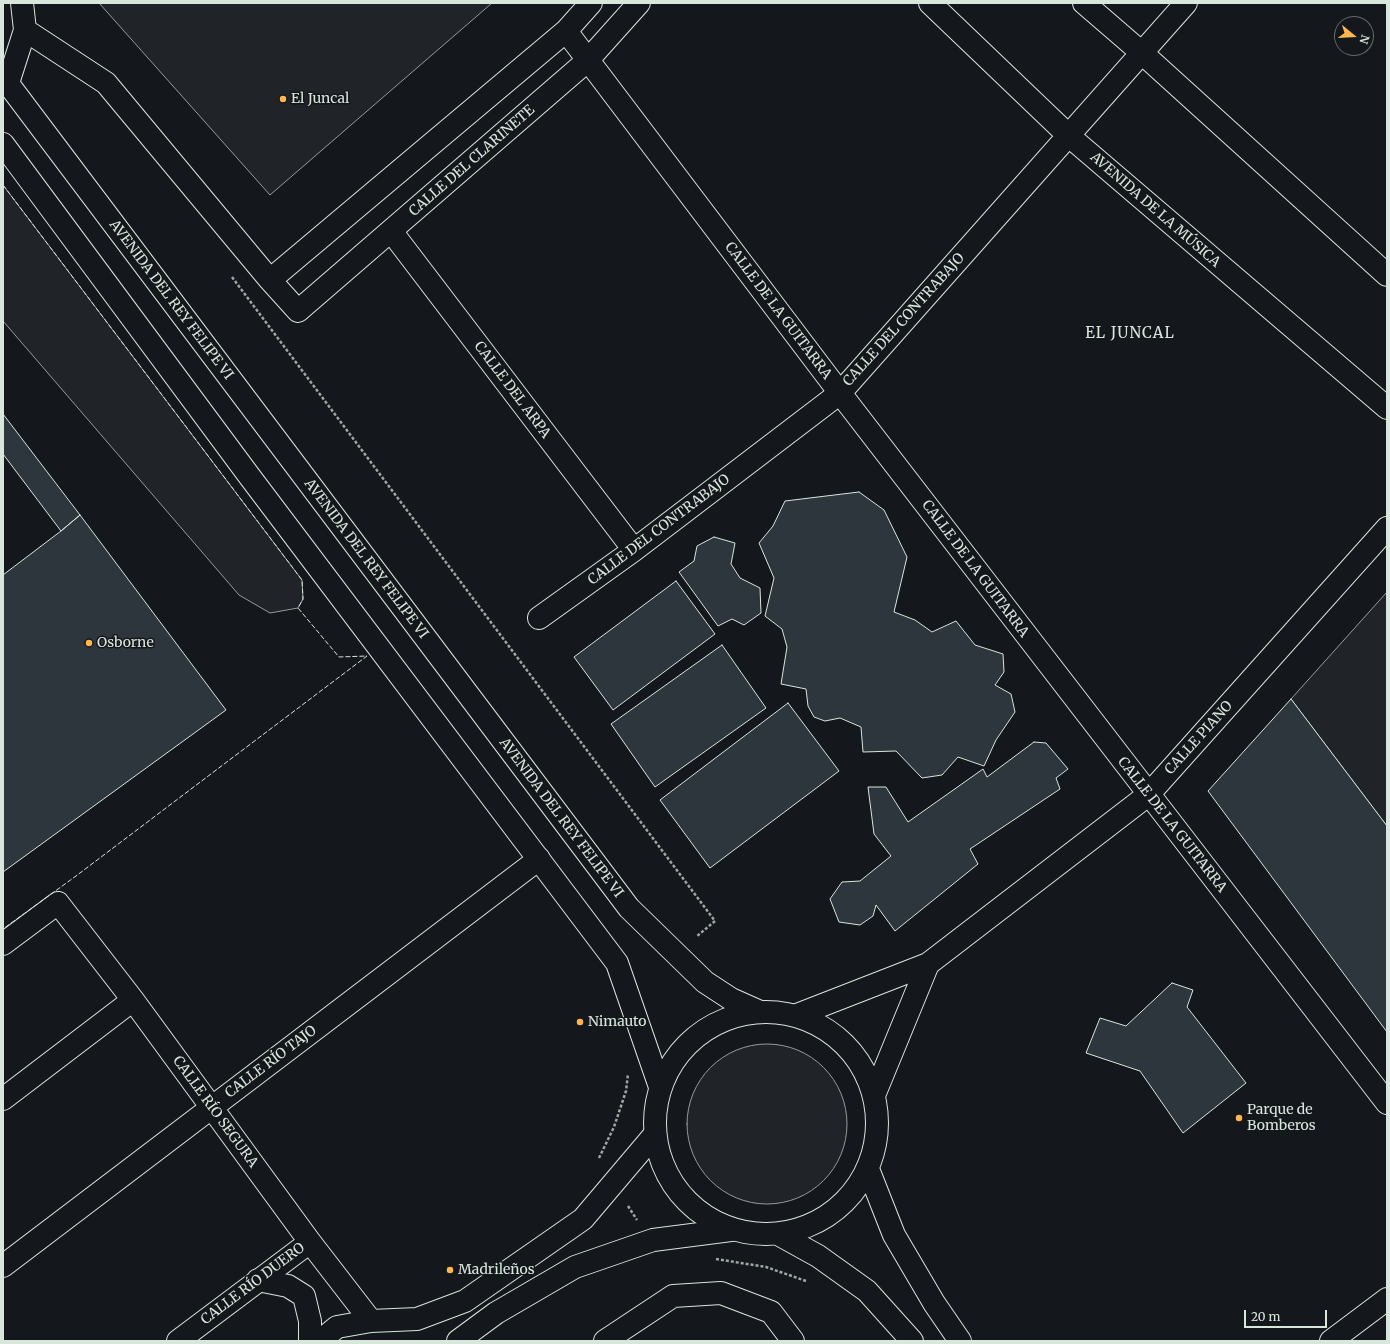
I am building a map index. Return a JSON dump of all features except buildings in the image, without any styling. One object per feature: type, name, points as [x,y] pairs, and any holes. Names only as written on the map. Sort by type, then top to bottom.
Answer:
[{"type":"street","points":[[5,80],[25,30],[22,3]]},
{"type":"street","points":[[25,30],[106,84],[270,280],[566,31],[591,3]]},
{"type":"street","name":"CALLE DEL CLARINETE","points":[[270,280],[298,310],[588,61],[639,3]]},
{"type":"street","name":"AVENIDA DE LA MÚSICA","points":[[930,3],[1068,136],[1387,408]]},
{"type":"street","points":[[1084,3],[1142,53],[1387,275]]},
{"type":"street","name":"CALLE DEL CONTRABAJO","points":[[539,618],[634,550],[840,392],[1186,3]]},
{"type":"street","name":"CALLE DE LA GUITARRA","points":[[566,31],[1148,795],[1387,1103]]},
{"type":"street","name":"AVENIDA DEL REY FELIPE VI","points":[[5,80],[629,908],[704,982],[731,999],[758,1011]]},
{"type":"street","points":[[3,144],[250,477],[617,964],[660,1087]]},
{"type":"street","name":"CALLE DEL ARPA","points":[[391,231],[634,550]]},
{"type":"street","name":"CALLE PIANO","points":[[928,964],[1148,795],[1387,528]]},
{"type":"street","name":"CALLE RÍO TAJO","points":[[3,1266],[539,859]]},
{"type":"street","name":"CALLE RÍO SEGURA","points":[[3,944],[58,902],[133,1000],[310,1242],[371,1321]]},
{"type":"street","points":[[796,1015],[928,964]]},
{"type":"street","points":[[874,1093],[928,964]]},
{"type":"street","points":[[3,1099],[133,1000]]},
{"type":"street","points":[[758,1011],[796,1015],[831,1031],[858,1058],[874,1093],[878,1132],[868,1169],[847,1201],[816,1223],[780,1235],[755,1235],[731,1230],[702,1215],[679,1193],[662,1166],[655,1134],[655,1111],[660,1087],[675,1058],[698,1034],[726,1018],[758,1011]]},
{"type":"street","points":[[320,1341],[337,1327],[371,1321],[416,1319],[465,1301],[583,1219],[655,1134]]},
{"type":"street","points":[[868,1169],[894,1235],[934,1304],[960,1340]]},
{"type":"street","points":[[458,1341],[496,1313],[575,1267],[653,1240],[731,1230]]},
{"type":"street","points":[[780,1235],[818,1256],[867,1291],[912,1341]]},
{"type":"street","name":"CALLE RÍO DUERO","points":[[178,1341],[310,1242]]},
{"type":"street","points":[[258,1280],[288,1286],[304,1296],[310,1321],[310,1341]]},
{"type":"street","points":[[605,1341],[673,1296],[721,1293],[771,1312],[793,1341]]},
{"type":"street","points":[[1331,1341],[1387,1299]]},
{"type":"shaded area","name":"El Juncal","points":[[99,3],[492,3],[270,195]]},
{"type":"shaded area","points":[[3,185],[302,580],[303,599],[298,608],[270,613],[239,595],[3,321]]},
{"type":"shaded area","points":[[1387,592],[1387,826],[1291,699]]},
{"type":"shaded area","points":[[775,1044],[790,1047],[805,1053],[824,1067],[834,1079],[841,1093],[846,1108],[846,1140],[841,1155],[834,1169],[824,1181],[812,1191],[790,1201],[775,1204],[759,1204],[744,1201],[722,1191],[710,1181],[700,1169],[688,1140],[687,1116],[690,1101],[700,1079],[710,1067],[722,1057],[751,1045]]},
{"type":"fence","points":[[3,185],[302,580],[303,599],[298,608],[339,657],[367,656],[76,876],[3,929]]},
{"type":"place","name":"El Juncal","points":[[283,99]]},
{"type":"place","name":"Osborne","points":[[89,643]]},
{"type":"place","name":"Nimauto","points":[[580,1022]]},
{"type":"place","name":"Parque de Bomberos","points":[[1239,1118]]},
{"type":"place","name":"Madrileños","points":[[450,1270]]},
{"type":"district","name":"EL JUNCAL","points":[[1130,334]]}]
